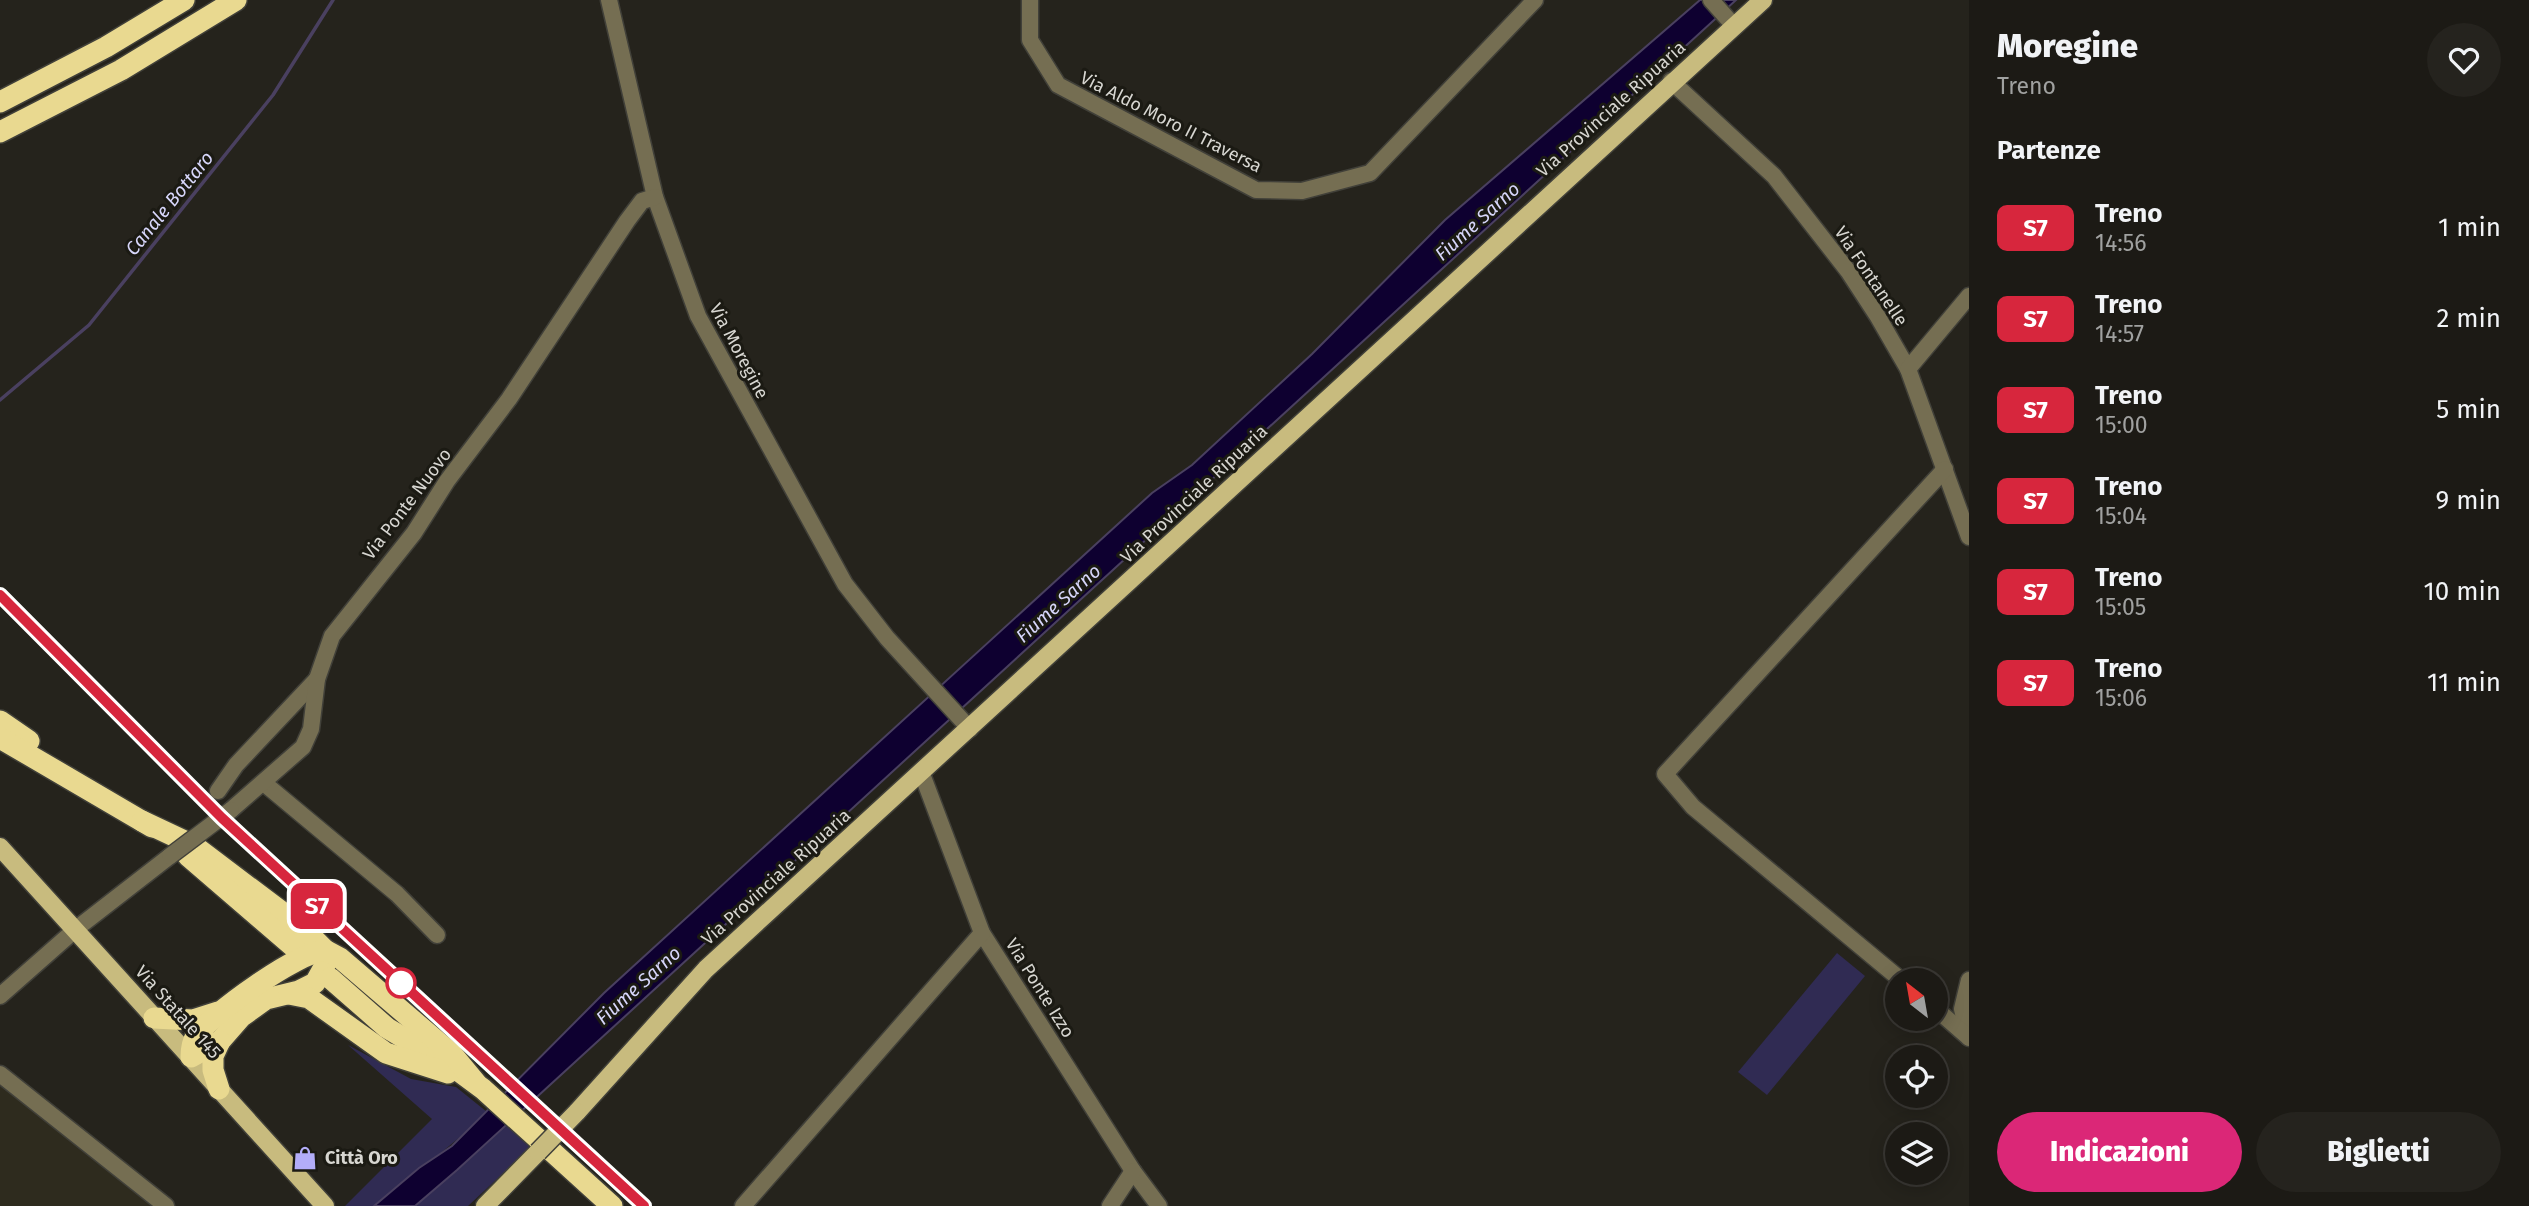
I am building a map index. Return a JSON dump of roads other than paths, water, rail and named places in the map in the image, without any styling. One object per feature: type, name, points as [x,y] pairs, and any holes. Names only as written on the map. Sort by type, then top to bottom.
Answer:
[{"type":"highway","points":[[0,102],[106,47],[184,0]]},
{"type":"highway","points":[[5,130],[121,70],[236,0]]},
{"type":"highway","points":[[0,721],[56,758],[98,793]]},
{"type":"highway","points":[[0,738],[98,793],[173,842],[296,950]]},
{"type":"highway","points":[[142,821],[192,845],[303,928],[325,950],[341,958],[452,1054],[483,1089],[612,1206]]},
{"type":"highway","points":[[191,1056],[220,1041],[257,1004],[274,996],[309,987],[320,978],[326,965],[325,950]]},
{"type":"highway","points":[[191,1056],[197,1035],[223,1010],[295,962],[325,950]]},
{"type":"highway","points":[[330,978],[387,1028],[483,1089]]},
{"type":"highway","points":[[289,994],[309,998],[386,1053],[483,1089]]},
{"type":"highway","points":[[154,1017],[193,1020],[223,1010]]},
{"type":"highway","points":[[219,1089],[212,1063],[220,1041]]},
{"type":"main road","name":"Via Provinciale Ripuaria","points":[[485,1206],[577,1112],[705,970],[922,774],[1671,81],[1731,22],[1763,0]]},
{"type":"main road","name":"Via Statale 145","points":[[0,847],[323,1203]]},
{"type":"street","name":"Via Moregine","points":[[609,0],[655,197],[698,316],[845,584],[923,679],[970,729]]},
{"type":"street","name":"Via Aldo Moro II Traversa","points":[[1030,0],[1030,40],[1058,85],[1255,190],[1302,191],[1370,173],[1535,0]]},
{"type":"street","points":[[1711,0],[1731,22]]},
{"type":"street","name":"Via Fontanelle","points":[[1671,81],[1774,176],[1848,271],[1908,369],[1969,537]]},
{"type":"street","name":"Via Ponte Nuovo","points":[[0,996],[76,929],[265,784],[295,757],[309,738],[317,679],[325,649],[346,615],[414,533],[447,481],[509,399],[626,221],[642,201],[655,197]]},
{"type":"street","points":[[1908,369],[1969,296]]},
{"type":"street","points":[[1887,968],[1693,807],[1665,774],[1945,469]]},
{"type":"street","points":[[218,791],[236,765],[317,679]]},
{"type":"street","name":"Via Ponte Izzo","points":[[922,774],[982,933],[1133,1171],[1159,1206]]},
{"type":"street","points":[[265,784],[397,894],[437,935]]},
{"type":"street","points":[[743,1206],[982,933]]},
{"type":"street","points":[[1968,1037],[1962,1009],[1969,980]]},
{"type":"street","points":[[1948,1020],[1968,1037]]},
{"type":"street","points":[[0,1074],[166,1206]]},
{"type":"street","points":[[1110,1206],[1133,1171]]},
{"type":"water","name":"Fiume Sarno","points":[[1700,0],[1736,0],[457,1170],[415,1206],[374,1206],[419,1168],[452,1146],[604,993],[1152,493],[1192,465],[1312,354],[1445,220]]},
{"type":"waterway","name":"Canale Bottaro","points":[[0,400],[89,325],[273,95],[333,0]]},
{"type":"railway","points":[[0,595],[190,788],[644,1206]]},
{"type":"train","name":"S7","points":[[0,595],[190,788],[644,1206]]},
{"type":"place","name":"Città Oro","points":[[305,1158]]}]
